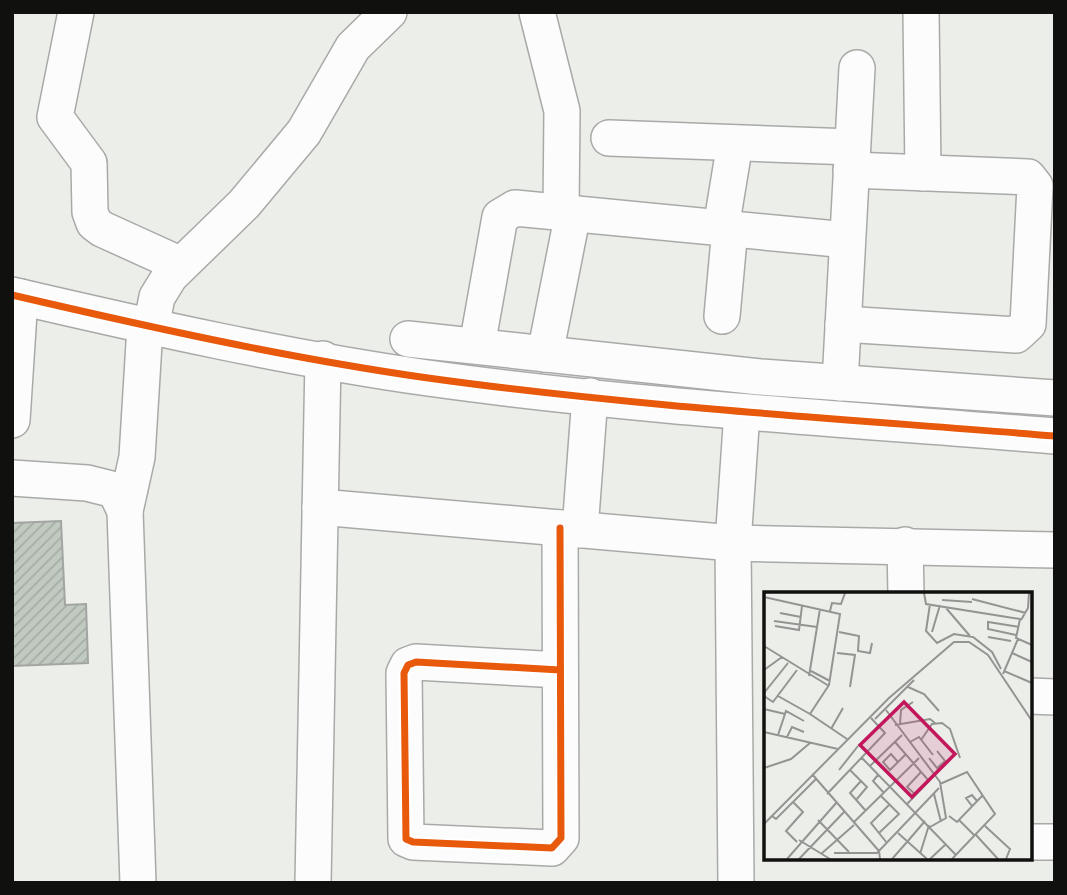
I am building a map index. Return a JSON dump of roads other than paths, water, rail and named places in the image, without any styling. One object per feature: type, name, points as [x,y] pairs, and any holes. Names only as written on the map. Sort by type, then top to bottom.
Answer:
[{"type":"street","points":[[76,12],[55,117],[89,163],[90,212],[102,229],[179,264]]},
{"type":"street","points":[[138,883],[125,511],[138,457],[152,317],[179,264],[244,204],[316,115],[353,47],[389,12]]},
{"type":"street","points":[[537,12],[562,111],[567,213],[545,354]]},
{"type":"street","points":[[921,12],[923,173]]},
{"type":"street","points":[[840,383],[857,68]]},
{"type":"street","points":[[609,138],[735,143],[852,158],[923,173],[1028,177],[1034,180],[1028,324],[1016,335],[843,324]]},
{"type":"street","points":[[722,317],[726,228],[735,143]]},
{"type":"street","points":[[477,346],[500,217],[515,208],[847,240]]},
{"type":"street","points":[[12,420],[16,296],[152,317],[323,359],[427,378],[590,396],[728,397],[1055,436]]},
{"type":"street","points":[[408,339],[545,354],[728,397],[840,383],[1055,398]]},
{"type":"street","points":[[313,883],[323,359]]},
{"type":"street","points":[[560,670],[416,662],[408,665],[404,673],[403,832],[406,839],[413,842],[552,848],[561,838],[560,670],[570,529],[590,396]]},
{"type":"street","points":[[728,397],[733,543],[736,883]]},
{"type":"street","points":[[12,478],[87,483],[115,490],[125,511]]},
{"type":"street","points":[[320,507],[733,543],[1055,550]]},
{"type":"street","points":[[905,545],[906,592]]},
{"type":"street","points":[[1032,696],[1055,697]]},
{"type":"street","points":[[1032,842],[1055,842]]}]
